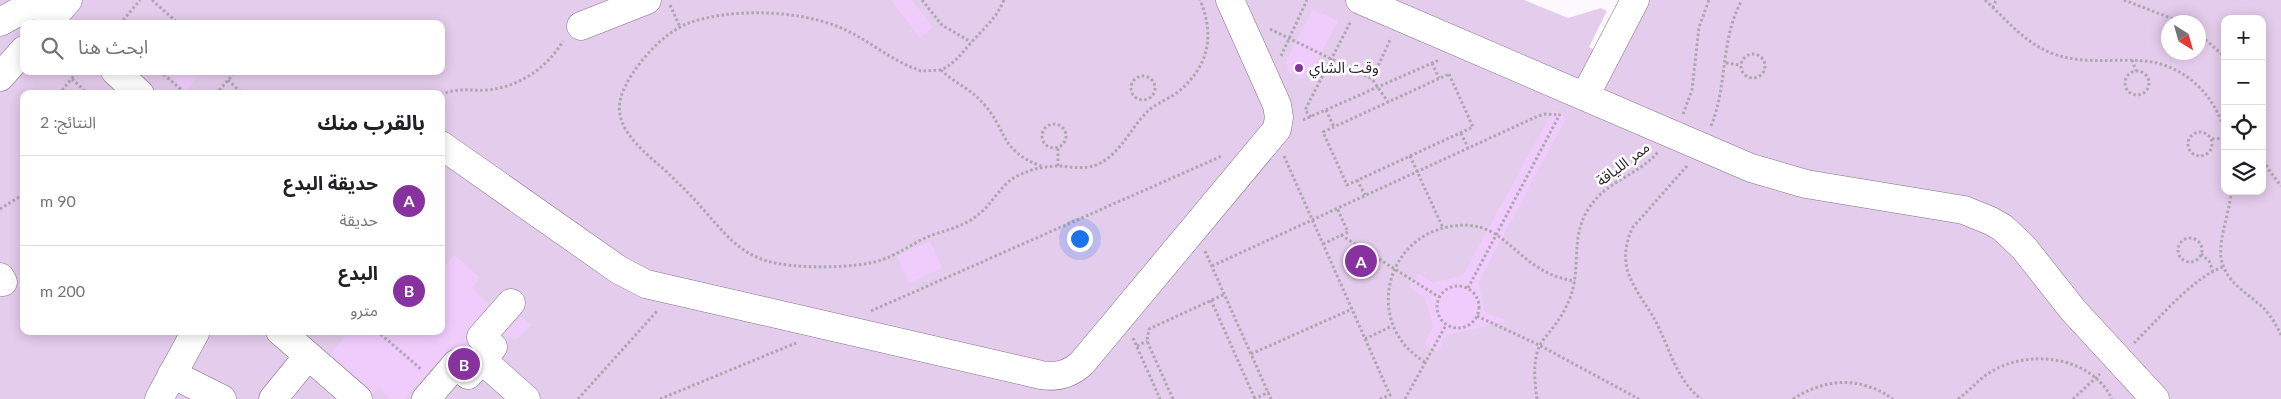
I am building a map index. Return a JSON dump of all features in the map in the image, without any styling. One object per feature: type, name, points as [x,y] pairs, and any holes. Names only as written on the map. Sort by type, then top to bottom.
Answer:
[{"type":"street","points":[[580,26],[647,0]]},
{"type":"street","points":[[445,148],[619,270],[646,284],[1050,377],[1076,369],[1274,134],[1278,123],[1277,105],[1230,0]]},
{"type":"street","points":[[1360,0],[1751,168],[1788,180],[1964,210],[1991,221],[2014,237],[2073,310],[2155,399]]},
{"type":"street","points":[[1579,93],[1606,56],[1635,0]]},
{"type":"street","points":[[0,22],[53,11]]},
{"type":"street","points":[[0,77],[20,54]]},
{"type":"street","points":[[119,75],[136,90]]},
{"type":"street","points":[[438,392],[456,364],[468,375],[493,347],[481,337],[511,303]]},
{"type":"street","points":[[158,399],[194,335]]},
{"type":"street","points":[[284,335],[358,399]]},
{"type":"street","points":[[273,399],[308,356]]},
{"type":"street","points":[[482,360],[526,399]]},
{"type":"street","points":[[172,374],[222,399]]},
{"type":"path","points":[[123,20],[140,0]]},
{"type":"path","points":[[152,0],[174,20]]},
{"type":"path","points":[[668,0],[680,27]]},
{"type":"path","points":[[922,0],[942,25],[971,42]]},
{"type":"path","points":[[1004,0],[994,20],[971,42],[958,59],[941,70],[921,71],[911,68],[841,28],[797,16],[737,14],[700,20],[680,27],[654,48],[634,72],[622,94],[620,117],[632,138],[697,202],[726,236],[735,245],[757,258],[782,264],[802,266],[843,265],[880,261],[916,242],[968,222],[985,209],[1004,185],[1012,179],[1042,167],[1083,168],[1101,163],[1114,152],[1152,107],[1176,93],[1185,84],[1203,59],[1208,42],[1209,26],[1200,0]]},
{"type":"path","points":[[1280,59],[1307,0]]},
{"type":"path","points":[[1311,117],[1305,110],[1360,0]]},
{"type":"path","name":"ممر اللياقة","points":[[1537,399],[1535,366],[1539,345],[1564,312],[1575,281],[1577,237],[1587,211],[1604,190],[1630,176],[1654,158],[1672,134],[1684,113],[1692,90],[1696,42],[1709,0]]},
{"type":"path","points":[[1701,399],[1686,384],[1672,362],[1656,323],[1632,280],[1626,254],[1628,237],[1633,227],[1680,176],[1700,146],[1718,106],[1731,24],[1742,0]]},
{"type":"path","points":[[1985,0],[2022,37],[2055,54],[2090,61],[2132,60],[2162,64],[2189,78],[2209,97],[2217,109],[2221,122]]},
{"type":"path","points":[[1994,8],[1996,0]]},
{"type":"path","points":[[2124,0],[2163,15]]},
{"type":"path","points":[[1372,79],[1400,17]]},
{"type":"path","points":[[445,94],[457,89],[498,88],[521,80],[541,68],[557,51],[570,32],[580,26]]},
{"type":"path","points":[[1245,33],[1262,27],[1332,58],[1372,79],[1388,102]]},
{"type":"path","points":[[2206,40],[2221,53]]},
{"type":"path","points":[[1380,399],[1390,395],[1274,134],[1470,47]]},
{"type":"path","points":[[1757,54],[1765,62],[1765,68],[1759,77],[1748,78],[1744,75],[1740,65],[1746,56],[1757,54]]},
{"type":"path","points":[[2132,60],[2136,71]]},
{"type":"path","points":[[1726,63],[1740,65]]},
{"type":"path","points":[[1432,64],[1439,78]]},
{"type":"path","points":[[941,70],[969,90],[989,109],[1006,141],[1017,154],[1042,167]]},
{"type":"path","points":[[2136,71],[2146,74],[2150,84],[2148,90],[2138,96],[2133,95],[2125,87],[2127,76],[2136,71]]},
{"type":"path","points":[[1448,74],[1473,128],[1347,185],[1323,132],[1439,78],[1448,74]]},
{"type":"path","points":[[62,90],[75,75]]},
{"type":"path","points":[[165,75],[181,90]]},
{"type":"path","points":[[219,90],[232,75]]},
{"type":"path","points":[[1141,75],[1154,82],[1154,92],[1147,99],[1137,98],[1130,90],[1132,80],[1141,75]]},
{"type":"path","points":[[72,79],[84,90]]},
{"type":"path","points":[[228,80],[239,90]]},
{"type":"path","points":[[1468,288],[1560,115],[1579,93]]},
{"type":"path","points":[[1147,99],[1152,107]]},
{"type":"path","points":[[1326,110],[1334,127]]},
{"type":"path","points":[[1212,266],[1538,116],[1545,114],[1560,115]]},
{"type":"path","points":[[1058,148],[1053,149],[1044,144],[1042,134],[1048,126],[1058,125],[1066,131],[1066,141],[1058,148],[1058,166]]},
{"type":"path","points":[[2199,131],[2205,132],[2212,140],[2211,150],[2201,156],[2191,152],[2188,147],[2190,136],[2199,131]]},
{"type":"path","points":[[1461,133],[1468,148]]},
{"type":"path","points":[[2212,140],[2221,139]]},
{"type":"path","points":[[870,311],[1229,153]]},
{"type":"path","points":[[1410,156],[1443,228]]},
{"type":"path","points":[[2266,164],[2281,186]]},
{"type":"path","points":[[1357,180],[1365,196]]},
{"type":"path","points":[[2231,195],[2228,218],[2221,248],[2223,267],[2233,283],[2269,314],[2281,335]]},
{"type":"path","points":[[0,209],[20,196]]},
{"type":"path","points":[[1323,244],[1348,232],[1337,208]]},
{"type":"path","points":[[1425,362],[1402,344],[1392,326],[1388,297],[1395,269],[1400,260],[1414,244],[1432,232],[1443,228],[1465,225],[1497,234],[1539,268],[1562,279],[1575,281]]},
{"type":"path","points":[[1195,228],[1272,399]]},
{"type":"path","points":[[1341,235],[1438,297]]},
{"type":"path","points":[[2201,254],[2194,262],[2184,261],[2180,257],[2177,248],[2183,239],[2193,238],[2201,244],[2201,254],[2209,261],[2213,270]]},
{"type":"path","points":[[2073,399],[2198,281],[2213,270],[2223,267]]},
{"type":"path","points":[[1462,286],[1468,288],[1478,300],[1477,316],[1473,322],[1460,328],[1446,325],[1437,312],[1438,297],[1448,288],[1462,286]]},
{"type":"path","points":[[578,399],[675,292]]},
{"type":"path","points":[[1173,399],[1147,341],[1147,333],[1152,326],[1225,294]]},
{"type":"path","points":[[1211,300],[1255,399],[1268,392]]},
{"type":"path","points":[[1251,354],[1352,309]]},
{"type":"path","points":[[1122,315],[1160,399]]},
{"type":"path","points":[[1477,316],[1539,345],[1639,399]]},
{"type":"path","points":[[1405,399],[1446,325]]},
{"type":"path","points":[[1365,339],[1392,326]]},
{"type":"path","points":[[381,335],[438,392]]},
{"type":"path","points":[[1136,346],[1147,341]]},
{"type":"path","points":[[660,399],[798,342]]},
{"type":"path","points":[[1958,399],[1981,378],[1994,370],[2024,360],[2054,360],[2069,363],[2096,378],[2112,399]]},
{"type":"path","points":[[1793,399],[1815,387],[1836,382],[1847,382],[1868,386],[1893,399]]},
{"type":"shaded area","points":[[0,0],[1524,0],[1568,18],[1601,8],[1607,11],[1589,47],[1618,62],[1650,0],[2281,0],[2281,399],[0,399]]},
{"type":"building","points":[[891,0],[912,0],[933,27],[920,38]]},
{"type":"building","points":[[1313,9],[1338,21],[1309,76],[1305,74],[1303,79],[1288,72],[1289,65],[1285,63]]},
{"type":"building","points":[[168,75],[200,75],[185,90]]},
{"type":"building","points":[[1553,110],[1566,118],[1478,283],[1485,312],[1508,321],[1447,335],[1438,352],[1424,344],[1433,327],[1425,298],[1409,287],[1418,273],[1433,283],[1463,275]]},
{"type":"building","points":[[930,241],[942,268],[909,283],[897,256]]},
{"type":"building","points":[[454,255],[480,278],[471,288],[489,304],[466,334],[466,342],[471,349],[467,353],[459,349],[451,349],[404,399],[391,399],[378,388],[373,394],[368,387],[330,354],[347,335],[445,335],[445,265]]},
{"type":"building","points":[[521,316],[531,325],[515,341],[509,336],[505,338],[503,335]]},
{"type":"place","name":"وقت الشاي","points":[[1299,68]]},
{"type":"place","name":"حديقة البدع","points":[[1361,261]]},
{"type":"place","name":"البدع","points":[[464,364]]}]
